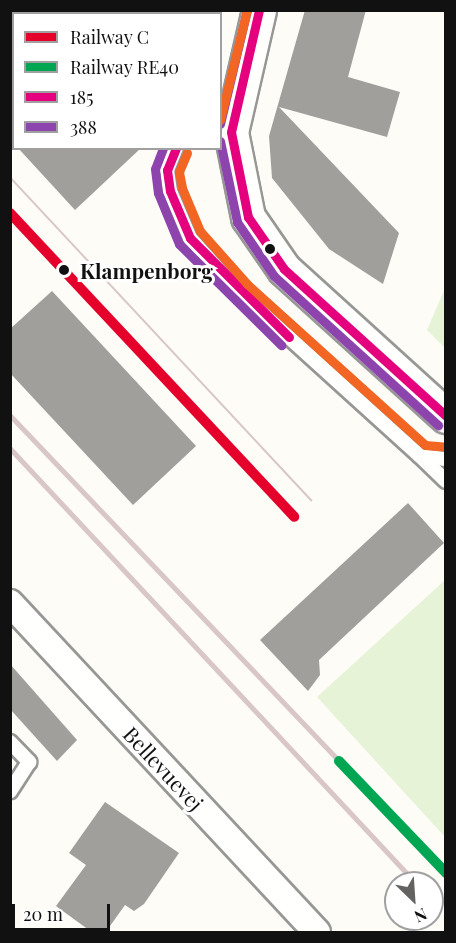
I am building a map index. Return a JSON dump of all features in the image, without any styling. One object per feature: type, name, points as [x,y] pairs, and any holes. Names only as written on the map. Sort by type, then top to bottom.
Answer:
[{"type":"street","points":[[259,10],[226,132],[238,186],[268,250],[446,416]]},
{"type":"street","name":"Bellevuevej","points":[[10,603],[317,933]]},
{"type":"lane","points":[[176,150],[167,170],[170,191],[190,238],[239,292],[446,481]]},
{"type":"lane","points":[[420,456],[446,459]]},
{"type":"lane","points":[[10,742],[29,762],[10,791]]},
{"type":"green space","points":[[445,288],[446,348],[427,330]]},
{"type":"green space","points":[[445,580],[445,837],[317,697]]},
{"type":"building","points":[[305,10],[366,10],[348,77],[400,92],[387,137],[279,107],[399,233],[383,284],[329,249],[272,178],[269,136]]},
{"type":"building","points":[[20,150],[139,150],[75,210]]},
{"type":"building","points":[[52,291],[196,446],[133,505],[10,373],[10,329]]},
{"type":"building","points":[[408,503],[444,543],[319,660],[320,675],[308,691],[260,640]]},
{"type":"building","points":[[10,664],[77,740],[57,761],[10,709]]},
{"type":"building","points":[[105,802],[179,853],[144,904],[134,911],[125,905],[105,933],[93,933],[56,906],[86,865],[69,853]]},
{"type":"tram line","points":[[10,177],[311,500]]},
{"type":"railway","points":[[10,415],[339,761]]},
{"type":"railway","points":[[10,448],[405,871]]},
{"type":"rail line","name":"C","points":[[10,213],[294,517]]},
{"type":"rail line","name":"RE40","points":[[339,761],[446,873]]},
{"type":"transit line","name":"388","points":[[222,116],[247,10]]},
{"type":"transit line","points":[[222,112],[247,10]]},
{"type":"transit line","name":"185","points":[[259,10],[231,132],[248,217],[284,269],[446,416]]},
{"type":"transit line","name":"388","points":[[162,150],[155,169],[158,193],[179,244],[281,345]]},
{"type":"transit line","name":"185","points":[[175,150],[167,170],[170,191],[190,238],[289,337]]},
{"type":"transit line","name":"388","points":[[222,150],[237,222],[274,276],[438,425]]},
{"type":"transit line","points":[[187,153],[179,172],[182,188],[200,231],[247,284],[425,445],[446,447]]},
{"type":"place","name":"Klampenborg","points":[[64,270]]}]
